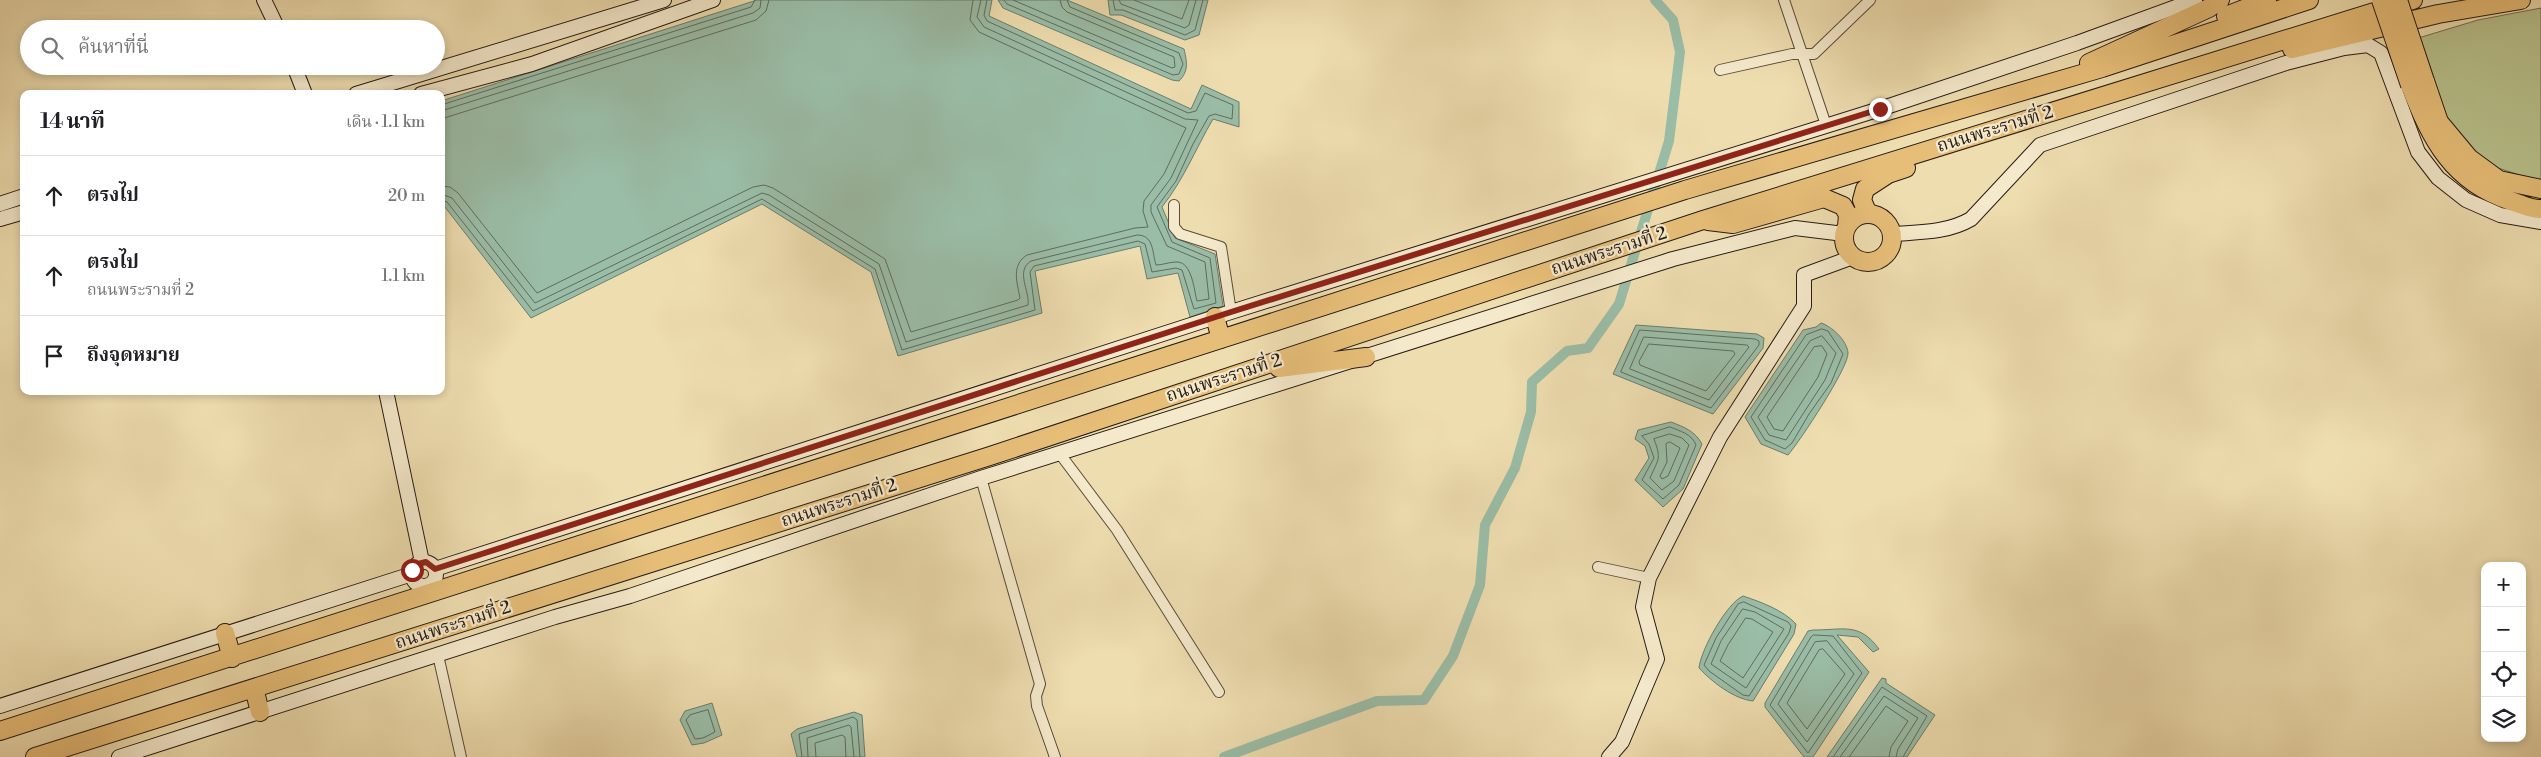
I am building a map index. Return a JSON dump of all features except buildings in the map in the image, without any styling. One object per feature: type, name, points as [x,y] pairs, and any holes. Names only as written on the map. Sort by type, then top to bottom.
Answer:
[{"type":"highway","points":[[2032,89],[2209,8],[2220,0]]},
{"type":"highway","points":[[2111,93],[2102,68],[2267,0]]},
{"type":"highway","name":"ถนนพระรามที่ 2","points":[[0,731],[232,658],[433,582],[1222,339],[1685,190],[2102,68],[2310,0]]},
{"type":"highway","points":[[2381,0],[2418,83],[2439,122],[2469,158],[2499,180],[2541,189]]},
{"type":"highway","points":[[2398,0],[2426,125],[2451,165],[2493,196],[2541,209]]},
{"type":"highway","name":"ถนนพระรามที่ 2","points":[[35,757],[981,459],[1703,220],[2413,0]]},
{"type":"highway","points":[[2208,65],[2270,54],[2438,14],[2521,0]]},
{"type":"highway","points":[[1868,214],[1862,200],[1865,189],[1888,174],[1963,149],[2010,125]]},
{"type":"highway","points":[[1703,220],[1733,224],[1824,198],[1843,206],[1848,215],[1845,230],[1847,251],[1852,257],[1868,263],[1884,257],[1890,251],[1892,234],[1884,219],[1868,214],[1852,220],[1845,230]]},
{"type":"highway","points":[[1222,339],[1223,315]]},
{"type":"highway","points":[[1232,375],[1366,358]]},
{"type":"highway","points":[[225,633],[232,658]]},
{"type":"highway","points":[[254,688],[260,712]]},
{"type":"main road","points":[[264,0],[274,20]]},
{"type":"main road","points":[[445,67],[664,0]]},
{"type":"main road","points":[[436,90],[532,64],[713,0]]},
{"type":"main road","name":"ถนนพระรามที่ 2","points":[[433,582],[908,415],[1689,170],[2077,43],[2194,0]]},
{"type":"main road","name":"ถนนพระรามที่ 2","points":[[1892,234],[1932,232],[1960,225],[1971,219],[2040,145],[2286,63],[2344,48],[2368,46],[2381,53],[2418,152],[2438,178],[2466,200],[2500,215],[2541,222]]},
{"type":"main road","points":[[298,75],[303,90]]},
{"type":"main road","points":[[369,90],[418,75]]},
{"type":"main road","points":[[0,204],[20,197]]},
{"type":"main road","points":[[0,220],[20,213]]},
{"type":"main road","name":"ถนนพระรามที่ 2","points":[[118,757],[630,596],[981,478],[1366,358],[1651,266],[1726,244],[1795,228],[1845,230]]},
{"type":"main road","points":[[1609,757],[1622,742],[1657,660],[1643,607],[1649,578],[1720,436],[1804,306],[1804,275],[1852,257]]},
{"type":"main road","points":[[387,395],[422,562]]},
{"type":"main road","points":[[422,562],[430,563],[433,582],[424,587],[417,584],[412,574],[415,566],[422,562]]},
{"type":"main road","points":[[0,706],[412,574]]},
{"type":"street","points":[[1784,0],[1826,125]]},
{"type":"street","points":[[1720,70],[1792,54],[1814,54],[1870,0]]},
{"type":"street","points":[[1174,205],[1174,227],[1180,234],[1222,247],[1223,315]]},
{"type":"street","points":[[1060,454],[1117,530],[1219,692]]},
{"type":"street","points":[[981,478],[1040,684],[1036,696],[1037,706],[1055,757]]},
{"type":"street","points":[[1598,567],[1649,578]]},
{"type":"street","points":[[438,655],[461,757]]},
{"type":"shaded area","points":[[2541,8],[2541,180],[2535,180],[2492,166],[2478,157],[2449,128],[2415,39],[2478,20]]},
{"type":"water","points":[[757,0],[992,0],[989,16],[1191,109],[1202,85],[1239,102],[1239,127],[1213,119],[1183,175],[1162,207],[1175,238],[1215,254],[1223,306],[1190,317],[1178,273],[1147,279],[1140,246],[1035,271],[1042,313],[898,356],[871,272],[762,204],[531,318],[445,207],[445,100]]},
{"type":"water","points":[[998,0],[1067,0],[1184,49],[1186,70],[1179,81],[1172,80],[1003,8]]},
{"type":"water","points":[[1108,0],[1208,0],[1199,35],[1185,40],[1121,15],[1110,15]]},
{"type":"water","points":[[1821,323],[1834,330],[1845,343],[1848,353],[1846,361],[1823,404],[1788,455],[1761,444],[1745,417],[1803,330],[1816,327]]},
{"type":"water","points":[[1636,325],[1757,334],[1764,338],[1763,348],[1713,414],[1613,374]]},
{"type":"water","points":[[1671,422],[1693,433],[1702,444],[1683,489],[1663,507],[1635,480],[1649,458],[1645,446],[1635,439],[1638,430]]},
{"type":"water","points":[[1743,596],[1778,611],[1796,624],[1794,634],[1753,701],[1738,697],[1724,689],[1699,668],[1704,650],[1716,628],[1730,608]]},
{"type":"water","points":[[1850,629],[1858,631],[1872,640],[1879,649],[1873,652],[1858,637],[1837,635],[1869,672],[1813,757],[1804,757],[1765,707],[1765,703],[1808,631]]},
{"type":"water","points":[[1882,678],[1886,679],[1886,683],[1935,715],[1907,757],[1827,757]]},
{"type":"water","points":[[712,703],[722,735],[704,743],[692,745],[680,720],[685,711]]},
{"type":"water","points":[[854,712],[862,715],[865,757],[797,757],[791,734],[797,729]]},
{"type":"waterway","points":[[1224,757],[1377,701],[1424,700],[1453,656],[1480,585],[1485,525],[1515,468],[1531,412],[1532,382],[1567,351],[1588,348],[1619,304],[1669,141],[1680,52],[1673,20],[1655,0]]},
{"type":"route","points":[[412,570],[422,562],[430,563],[435,569],[1231,312],[1880,109]]}]
